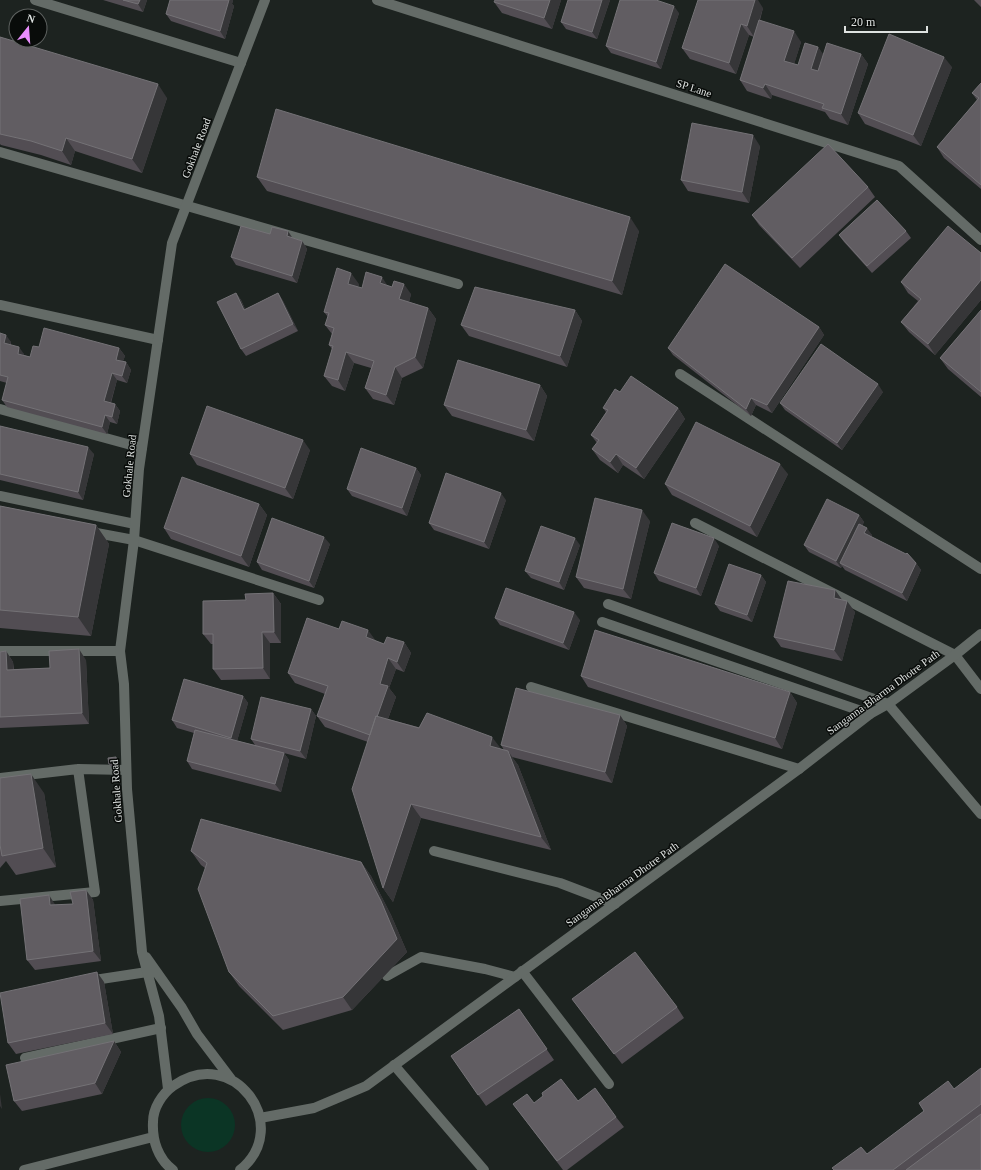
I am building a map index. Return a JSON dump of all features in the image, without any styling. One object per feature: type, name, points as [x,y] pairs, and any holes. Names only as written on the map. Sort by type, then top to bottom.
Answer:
[{"type":"street","points":[[35,0],[241,63]]},
{"type":"street","name":"Gokhale Road","points":[[168,1089],[159,1016],[142,952],[126,770],[124,684],[120,651],[134,540],[139,469],[172,243],[265,0]]},
{"type":"street","name":"SP Lane","points":[[376,0],[899,166],[981,240]]},
{"type":"street","points":[[0,152],[458,284]]},
{"type":"street","points":[[0,304],[158,340]]},
{"type":"street","points":[[680,374],[981,569]]},
{"type":"street","points":[[0,409],[142,448]]},
{"type":"street","points":[[0,496],[135,524]]},
{"type":"street","points":[[694,523],[955,656],[981,690]]},
{"type":"street","points":[[82,530],[134,540],[319,600]]},
{"type":"street","points":[[608,604],[888,704],[981,814]]},
{"type":"street","points":[[602,622],[870,714]]},
{"type":"street","name":"Sanganna Bharma Dhotre Path","points":[[260,1118],[314,1108],[366,1086],[799,769],[870,714],[888,704],[955,656],[981,634]]},
{"type":"street","points":[[0,651],[120,651]]},
{"type":"street","points":[[531,687],[799,769]]},
{"type":"street","points":[[0,902],[95,892],[78,769]]},
{"type":"street","points":[[0,778],[78,769],[126,770]]},
{"type":"street","points":[[434,851],[560,883],[615,904]]},
{"type":"street","points":[[142,952],[231,1079],[244,1089],[255,1102],[260,1118],[260,1137],[249,1170]]},
{"type":"street","points":[[387,976],[421,957],[485,970],[518,974],[609,1084]]},
{"type":"street","points":[[75,983],[147,972]]},
{"type":"street","points":[[24,1058],[160,1028]]},
{"type":"street","points":[[394,1065],[484,1170]]},
{"type":"street","points":[[172,1170],[160,1155],[153,1137],[153,1120],[158,1103],[168,1089],[182,1079],[198,1074],[215,1074],[231,1079]]},
{"type":"street","points":[[24,1170],[153,1137]]},
{"type":"street","points":[[240,1170],[254,1155]]},
{"type":"green space","points":[[203,1098],[213,1098],[223,1102],[231,1110],[235,1120],[235,1130],[231,1140],[223,1148],[213,1152],[203,1152],[193,1148],[185,1140],[181,1130],[181,1120],[185,1110],[193,1102]]},
{"type":"building","points":[[123,0],[140,0],[138,4]]},
{"type":"building","points":[[170,0],[229,0],[220,31],[166,14]]},
{"type":"building","points":[[495,0],[550,0],[544,18],[494,2]]},
{"type":"building","points":[[568,0],[602,0],[592,32],[561,22]]},
{"type":"building","points":[[620,0],[656,0],[674,6],[656,62],[606,46]]},
{"type":"building","points":[[698,0],[755,0],[747,26],[741,24],[729,63],[682,48]]},
{"type":"building","points":[[759,20],[794,31],[784,61],[798,65],[805,43],[818,47],[811,69],[818,71],[827,43],[861,54],[841,114],[822,108],[824,104],[765,84],[763,88],[740,80]]},
{"type":"building","points":[[889,34],[944,57],[913,135],[858,113]]},
{"type":"building","points":[[0,37],[8,39],[8,48],[37,48],[158,84],[132,159],[66,138],[62,151],[31,141],[0,134]]},
{"type":"building","points":[[981,83],[981,185],[937,147],[979,98],[972,93]]},
{"type":"building","points":[[276,109],[630,217],[612,281],[257,177]]},
{"type":"building","points":[[692,123],[753,135],[742,192],[681,180]]},
{"type":"building","points":[[828,144],[868,187],[792,258],[752,215]]},
{"type":"building","points":[[877,200],[906,231],[867,266],[839,235]]},
{"type":"building","points":[[241,226],[270,234],[272,227],[288,231],[287,236],[302,241],[292,276],[231,257]]},
{"type":"building","points":[[948,226],[981,253],[981,280],[928,344],[901,322],[921,299],[901,282]]},
{"type":"building","points":[[725,264],[819,327],[767,405],[751,398],[746,409],[668,348]]},
{"type":"building","points":[[337,268],[351,273],[348,284],[362,288],[366,272],[382,277],[380,283],[392,287],[394,281],[404,284],[399,299],[428,308],[415,357],[395,367],[386,395],[365,388],[374,361],[346,352],[338,380],[324,376],[333,346],[329,345],[334,328],[325,325],[329,313],[324,312]]},
{"type":"building","points":[[475,287],[575,310],[560,356],[461,325]]},
{"type":"building","points":[[236,293],[244,310],[278,293],[293,324],[241,349],[217,302]]},
{"type":"building","points":[[981,310],[981,392],[940,358]]},
{"type":"building","points":[[44,328],[119,348],[116,360],[126,362],[122,376],[112,373],[104,401],[115,404],[112,417],[105,415],[102,427],[2,400],[8,377],[0,375],[0,333],[6,335],[4,343],[19,347],[18,354],[30,357],[33,346],[39,347]]},
{"type":"building","points":[[821,344],[878,384],[837,443],[780,403]]},
{"type":"building","points":[[458,360],[540,385],[526,430],[444,405]]},
{"type":"building","points":[[631,376],[678,408],[636,468],[616,454],[610,462],[592,449],[599,440],[591,435],[608,410],[603,408],[615,389],[620,392]]},
{"type":"building","points":[[207,406],[303,440],[285,488],[190,454]]},
{"type":"building","points":[[696,422],[780,464],[750,526],[665,484]]},
{"type":"building","points":[[0,426],[88,447],[78,492],[0,474]]},
{"type":"building","points":[[361,448],[416,468],[402,508],[347,489]]},
{"type":"building","points":[[446,473],[501,493],[484,542],[429,523]]},
{"type":"building","points":[[182,477],[259,504],[241,556],[164,528]]},
{"type":"building","points":[[595,498],[642,510],[623,589],[576,577]]},
{"type":"building","points":[[827,499],[859,515],[836,561],[804,545]]},
{"type":"building","points":[[0,506],[96,525],[78,617],[0,610]]},
{"type":"building","points":[[272,518],[324,537],[309,581],[257,562]]},
{"type":"building","points":[[672,523],[714,538],[696,588],[654,573]]},
{"type":"building","points":[[859,524],[867,528],[864,533],[906,554],[907,553],[916,563],[902,593],[840,563]]},
{"type":"building","points":[[541,526],[575,538],[559,582],[525,571]]},
{"type":"building","points":[[729,564],[761,575],[747,615],[715,604]]},
{"type":"building","points":[[788,581],[835,590],[834,598],[847,601],[834,650],[774,637]]},
{"type":"building","points":[[506,588],[574,612],[563,643],[495,618]]},
{"type":"building","points":[[273,593],[274,632],[262,632],[263,668],[213,669],[213,634],[203,634],[203,601],[246,600],[245,594]]},
{"type":"building","points":[[307,618],[339,629],[342,621],[368,630],[366,637],[384,644],[387,637],[404,642],[397,662],[388,658],[380,684],[388,686],[370,735],[317,716],[328,686],[288,673]]},
{"type":"building","points":[[595,630],[790,692],[775,738],[581,676]]},
{"type":"building","points":[[79,649],[82,713],[0,717],[0,652],[6,651],[7,670],[50,668],[49,651]]},
{"type":"building","points":[[184,679],[243,696],[231,738],[172,720]]},
{"type":"building","points":[[516,688],[620,715],[605,772],[501,745]]},
{"type":"building","points":[[261,697],[311,709],[300,751],[251,739]]},
{"type":"building","points":[[427,713],[492,737],[490,746],[508,751],[541,837],[411,804],[383,888],[352,789],[376,716],[419,728]]},
{"type":"building","points":[[195,730],[284,753],[275,784],[187,761]]},
{"type":"building","points":[[116,757],[117,763],[109,764],[108,758]]},
{"type":"building","points":[[31,774],[43,848],[2,856],[0,845],[0,778]]},
{"type":"building","points":[[201,819],[361,862],[381,901],[397,939],[343,997],[273,1016],[229,972],[198,889],[207,863],[191,851]]},
{"type":"building","points":[[86,890],[93,951],[27,960],[20,899],[49,895],[50,905],[73,904],[70,892]]},
{"type":"building","points":[[635,952],[677,1007],[614,1054],[572,999]]},
{"type":"building","points":[[97,972],[105,1023],[8,1043],[0,993]]},
{"type":"building","points":[[519,1009],[547,1049],[478,1095],[451,1056]]},
{"type":"building","points":[[114,1041],[95,1083],[14,1101],[6,1065]]},
{"type":"building","points":[[981,1068],[981,1104],[893,1170],[834,1170],[832,1168],[861,1147],[867,1154],[924,1111],[919,1103],[948,1081],[954,1089]]},
{"type":"building","points":[[561,1079],[578,1101],[595,1088],[616,1117],[557,1161],[513,1104],[527,1094],[534,1103],[543,1096],[542,1093]]},
{"type":"building","points":[[981,1114],[981,1170],[906,1170]]}]
